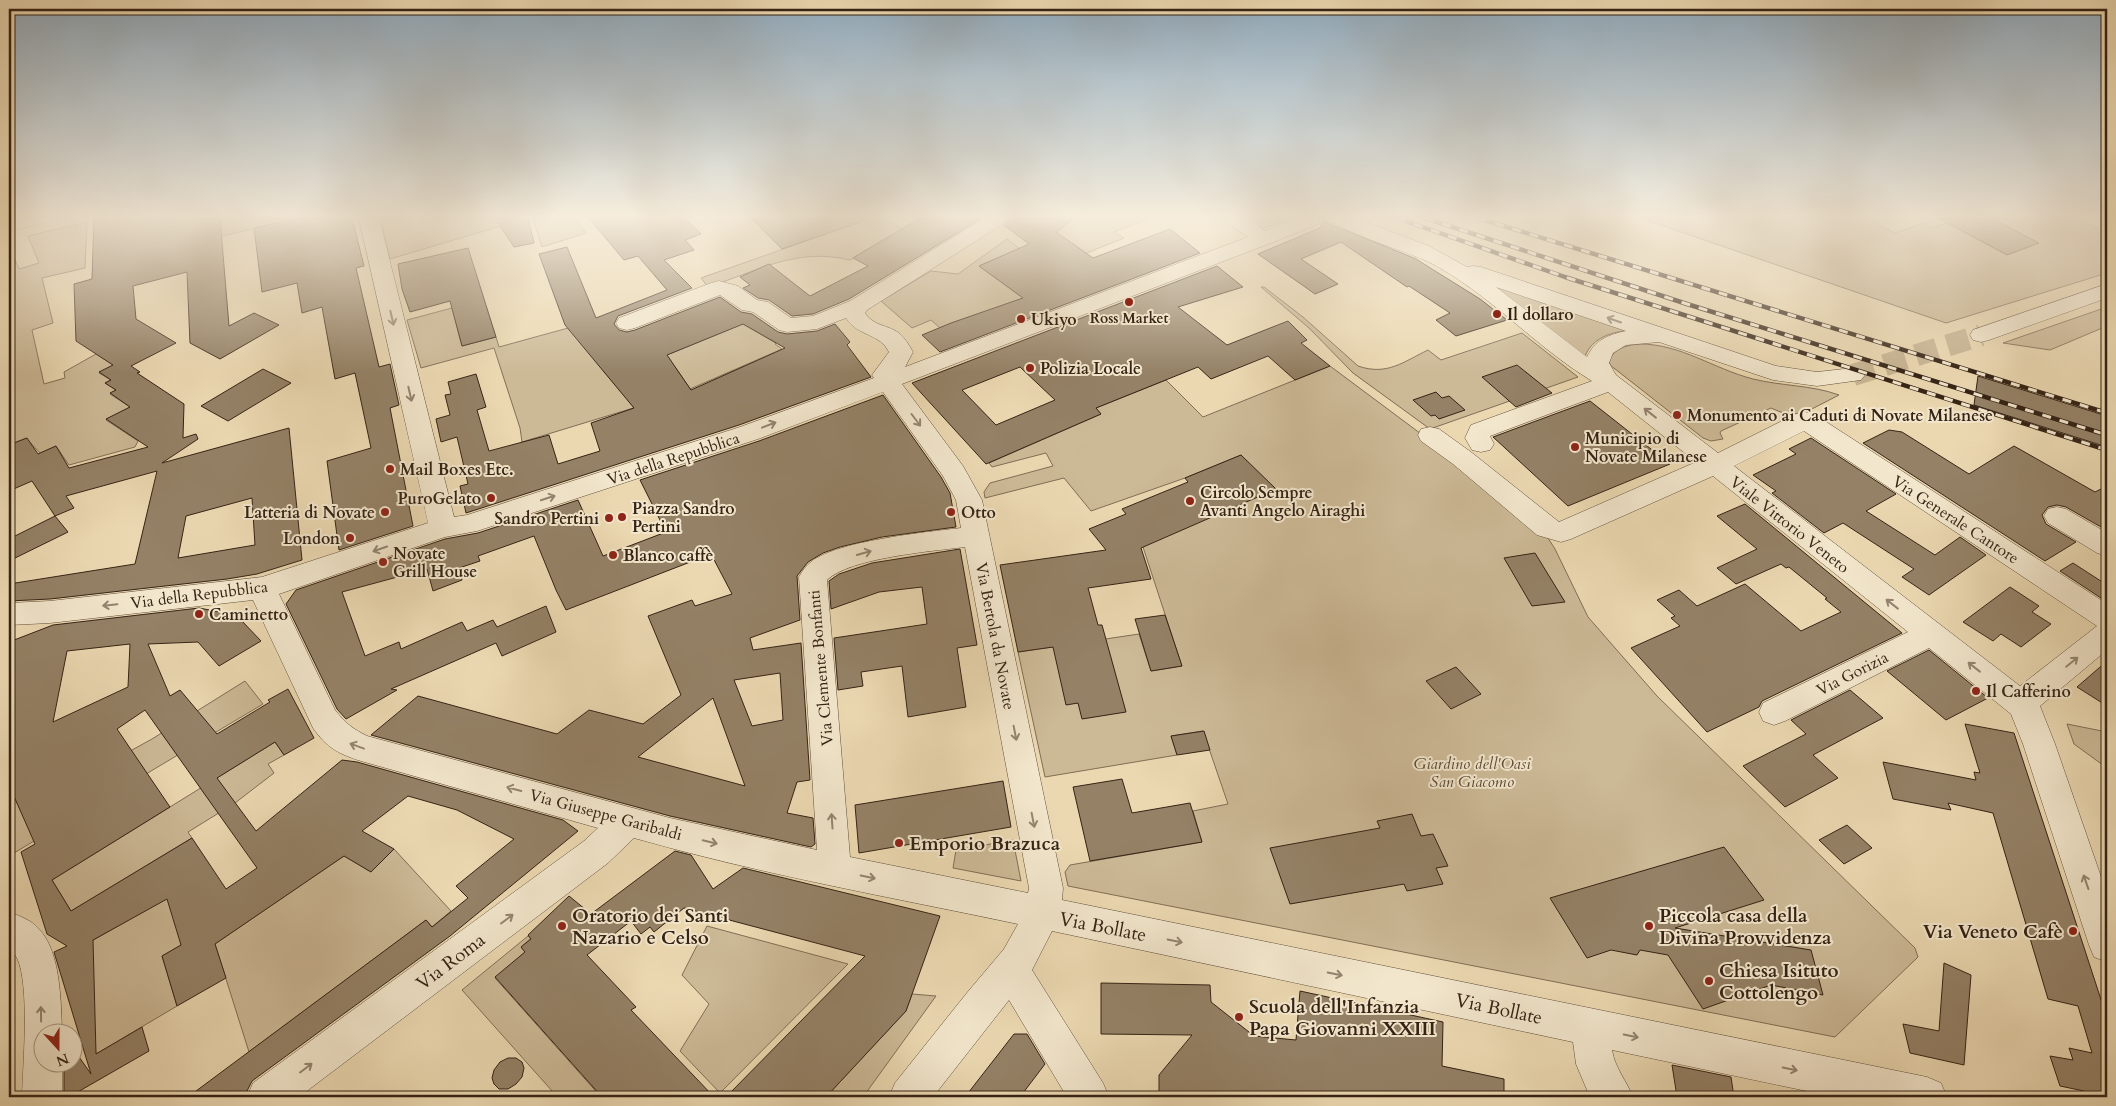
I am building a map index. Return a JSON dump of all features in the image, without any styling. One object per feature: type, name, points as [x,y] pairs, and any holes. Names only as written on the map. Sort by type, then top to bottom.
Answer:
[{"type":"street","points":[[381,270],[443,528]]},
{"type":"street","points":[[627,323],[703,291],[719,288],[730,291],[750,305],[760,307],[787,326],[817,322],[858,306],[916,270]]},
{"type":"street","name":"Via della Repubblica","points":[[9,614],[50,612],[263,588],[443,528],[468,524],[740,436],[1183,270]]},
{"type":"street","name":"Viale Vittorio Veneto","points":[[1455,270],[1582,366],[1609,381],[2022,705],[2029,716],[2040,744],[2107,944]]},
{"type":"street","points":[[1465,270],[1773,373],[1817,379],[1853,375]]},
{"type":"street","points":[[1981,335],[2107,291]]},
{"type":"street","points":[[858,306],[854,314],[857,321],[863,327],[889,334],[897,342],[901,352],[896,362],[884,375],[887,381]]},
{"type":"street","points":[[1481,444],[1477,439],[1477,434],[1480,430],[1609,381],[1597,363],[1601,351],[1612,342],[1641,336],[1677,341]]},
{"type":"street","name":"Via Bertola da Novate","points":[[887,381],[963,486],[969,500],[1046,888],[1042,914],[1017,962],[979,1006],[909,1097]]},
{"type":"street","name":"Via Generale Cantore","points":[[1716,464],[1805,420],[2107,618]]},
{"type":"street","points":[[1430,435],[1462,458],[1554,532],[1567,530],[1716,464]]},
{"type":"street","points":[[2057,516],[2107,546]]},
{"type":"street","name":"Via Clemente Bonfanti","points":[[831,869],[834,851],[814,573],[828,565],[878,550],[976,536]]},
{"type":"street","name":"Via Giuseppe Garibaldi","points":[[263,588],[324,719],[335,734],[361,748],[628,821],[831,869],[1042,914]]},
{"type":"street","name":"Via Gorizia","points":[[1774,712],[1931,634]]},
{"type":"street","points":[[2022,705],[2030,696],[2107,634]]},
{"type":"street","name":"Via Roma","points":[[267,1097],[596,852],[628,821]]},
{"type":"street","name":"Via Bollate","points":[[1042,914],[1927,1097]]},
{"type":"street","points":[[9,929],[25,939],[33,951],[40,974],[42,1097]]},
{"type":"street","points":[[1011,970],[1089,1097]]},
{"type":"street","points":[[1591,1027],[1596,1072],[1613,1097]]},
{"type":"green space","points":[[9,270],[78,270],[42,278],[53,323],[32,330],[44,384],[65,378],[64,372],[96,354],[113,365],[99,373],[111,380],[105,383],[116,390],[110,394],[130,407],[106,420],[138,441],[135,447],[69,465],[56,446],[40,453],[26,438],[9,445]]},
{"type":"green space","points":[[725,270],[756,270],[708,287],[701,278]]},
{"type":"green space","points":[[964,270],[984,270],[1023,298],[940,328],[931,320],[912,328],[881,301],[931,271],[958,274]]},
{"type":"green space","points":[[1035,270],[1045,270],[1037,273]]},
{"type":"green space","points":[[1790,270],[2107,270],[2107,273],[1946,323]]},
{"type":"green space","points":[[1472,276],[1631,330],[1610,334],[1598,340],[1585,356]]},
{"type":"green space","points":[[1261,287],[1264,287],[1303,317],[1358,366],[1368,369],[1394,366],[1428,350],[1441,360],[1522,333],[1578,377],[1430,429],[1353,373],[1309,328]]},
{"type":"green space","points":[[2107,307],[2107,326],[2050,350],[2003,343]]},
{"type":"green space","points":[[452,308],[462,346],[496,337],[499,347],[568,328],[643,405],[522,442],[520,428],[494,348],[421,368],[407,320]]},
{"type":"green space","points":[[743,324],[776,343],[782,349],[690,389],[667,355]]},
{"type":"green space","points":[[1640,344],[1655,345],[1683,352],[1753,379],[1818,389],[1839,395],[1804,413],[1788,415],[1771,408],[1721,431],[1723,439],[1711,441],[1703,438],[1610,365],[1609,360],[1618,350],[1626,346]]},
{"type":"green space","name":"Giardino dell'Oasi San Giacomo","points":[[1330,366],[1456,460],[1546,535],[1555,549],[1588,617],[1657,696],[1915,948],[1918,957],[1835,1037],[1068,886],[1065,872],[1070,865],[1202,842],[1193,811],[1228,804],[1203,731],[1171,736],[1177,755],[1045,777],[1018,652],[1139,634],[1151,671],[1182,666],[1142,544],[1275,489],[1241,455],[1185,478],[1091,511],[1064,478],[985,498],[984,492],[990,483],[1053,466],[1046,453],[992,467],[989,463],[1101,414],[1096,408],[1166,380],[1203,417]]},
{"type":"green space","points":[[245,681],[263,704],[9,856],[9,752],[29,742],[32,752],[11,790],[21,811],[152,739]]},
{"type":"green space","points":[[2067,724],[2107,732],[2107,768],[2074,744]]},
{"type":"green space","points":[[275,742],[284,755],[268,764],[274,773],[235,803],[188,832],[192,838],[71,911],[52,880]]},
{"type":"green space","points":[[1013,840],[1021,881],[953,868],[956,850]]},
{"type":"green space","points":[[394,849],[451,911],[432,927],[426,920],[249,1052],[215,944],[344,856],[371,872]]},
{"type":"green space","points":[[179,886],[181,945],[162,956],[177,1006],[96,1054],[83,946],[164,900]]},
{"type":"green space","points":[[707,926],[848,964],[720,1093],[680,1051],[709,1004],[682,975]]},
{"type":"green space","points":[[528,936],[531,938],[521,947],[525,952],[495,978],[601,1097],[548,1097],[553,1092],[462,990]]},
{"type":"green space","points":[[912,994],[936,996],[863,1097],[826,1097],[906,1011]]},
{"type":"building","points":[[92,270],[224,270],[229,326],[254,313],[279,325],[220,359],[190,343],[187,272],[133,286],[136,319],[176,343],[131,366],[140,372],[137,373],[184,404],[183,438],[196,434],[198,439],[162,463],[289,428],[302,560],[257,574],[227,579],[50,599],[9,601],[9,584],[135,564],[157,471],[66,496],[74,508],[55,516],[32,481],[9,491],[9,445],[27,438],[38,454],[56,446],[69,468],[148,447],[106,419],[130,407],[110,393],[116,390],[105,383],[111,380],[99,372],[113,365],[76,341],[74,284],[92,279]],"holes":[[[252,498],[255,545],[178,558],[186,516]]]},
{"type":"building","points":[[259,270],[356,270],[379,367],[390,364],[399,405],[390,408],[413,526],[339,550],[327,461],[371,448],[355,373],[335,379],[322,307],[302,313],[297,283],[262,292]]},
{"type":"building","points":[[399,270],[475,270],[496,337],[462,346],[450,301],[410,312],[402,289]]},
{"type":"building","points":[[545,270],[576,270],[596,318],[667,290],[650,270],[674,270],[692,288],[618,316],[614,324],[619,330],[627,332],[635,330],[720,297],[741,312],[752,314],[778,332],[787,334],[817,331],[835,324],[850,342],[847,345],[871,377],[739,425],[466,513],[460,486],[468,484],[457,437],[441,442],[436,419],[450,415],[445,395],[451,394],[448,382],[476,374],[486,407],[477,410],[489,451],[549,435],[558,464],[600,451],[591,423],[634,408],[565,325]],"holes":[[[743,324],[785,348],[691,390],[667,355]]]},
{"type":"building","points":[[756,270],[776,270],[810,296],[861,270],[897,270],[849,299],[813,314],[792,316],[769,300],[758,298],[743,288],[750,285],[740,277]]},
{"type":"building","points":[[984,270],[1156,270],[940,352],[922,335],[1023,298]]},
{"type":"building","points":[[1208,270],[1221,270],[1243,287],[1178,307],[1227,345],[1288,321],[1307,340],[1301,343],[1330,366],[1295,380],[1268,356],[1211,379],[1198,367],[1096,408],[1101,414],[986,464],[912,383]],"holes":[[[1020,367],[1055,400],[996,425],[962,390]]]},
{"type":"building","points":[[1280,270],[1317,270],[1338,284],[1315,294]]},
{"type":"building","points":[[1381,270],[1433,270],[1480,299],[1507,320],[1456,336],[1436,320],[1450,313],[1409,286],[1407,287]]},
{"type":"building","points":[[1517,365],[1552,393],[1516,407],[1482,377]]},
{"type":"building","points":[[263,369],[291,383],[228,421],[201,406]]},
{"type":"building","points":[[1978,376],[2107,416],[2107,447],[1974,405]]},
{"type":"building","points":[[1436,392],[1442,398],[1449,396],[1465,410],[1439,419],[1435,415],[1431,416],[1413,400]]},
{"type":"building","points":[[883,395],[941,477],[950,493],[956,527],[882,537],[823,553],[808,562],[797,576],[800,620],[750,638],[753,650],[801,643],[810,780],[797,782],[787,813],[813,818],[815,844],[811,847],[670,816],[371,735],[418,696],[557,734],[589,710],[643,724],[681,695],[648,616],[692,600],[695,606],[732,594],[711,554],[566,610],[534,536],[478,556],[480,561],[459,568],[462,580],[433,591],[427,569],[342,592],[365,656],[399,642],[401,649],[462,622],[467,631],[493,620],[497,627],[546,606],[556,632],[502,656],[496,643],[391,689],[397,690],[346,719],[337,709],[286,604],[296,590],[445,539],[478,533],[578,500],[603,556],[666,532],[640,480],[759,441]],"holes":[[[780,673],[783,720],[752,726],[734,680]],[[713,698],[745,786],[638,757]]]},
{"type":"building","name":"Municipio di Novate Milanese","points":[[1590,401],[1670,464],[1568,506],[1493,437]]},
{"type":"building","points":[[1889,430],[1902,432],[1969,474],[2014,446],[2095,492],[2107,486],[2107,524],[2101,527],[2066,507],[2057,505],[2048,507],[2042,515],[2046,524],[2076,542],[2045,561],[1863,443]]},
{"type":"building","points":[[1811,438],[1896,494],[1866,511],[1935,555],[1960,537],[1986,555],[1929,595],[1902,577],[1914,569],[1843,523],[1824,533],[1772,493],[1776,491],[1753,475],[1796,454],[1789,449]]},
{"type":"building","points":[[1241,455],[1276,489],[1141,548],[1151,579],[1088,588],[1098,625],[1102,625],[1126,712],[1082,719],[1078,703],[1066,705],[1053,647],[1018,652],[1000,565],[1106,550],[1089,529],[1126,514],[1122,509],[1188,482],[1185,478]]},
{"type":"building","points":[[1745,504],[1902,633],[1762,701],[1759,707],[1707,732],[1631,648],[1680,626],[1671,618],[1675,616],[1657,600],[1679,590],[1697,606],[1745,584],[1801,631],[1841,612],[1789,567],[1786,568],[1781,564],[1736,584],[1717,568],[1757,549],[1717,516]]},
{"type":"building","points":[[55,516],[68,532],[9,561],[9,539]]},
{"type":"building","points":[[960,549],[977,645],[957,648],[966,707],[908,717],[902,666],[861,672],[863,686],[838,690],[834,638],[927,624],[922,587],[879,592],[831,609],[829,581],[839,574],[872,563]]},
{"type":"building","points":[[1535,553],[1565,602],[1532,606],[1504,558]]},
{"type":"building","points":[[2073,563],[2107,585],[2107,602],[2060,571]]},
{"type":"building","points":[[2010,587],[2039,606],[2032,612],[2051,624],[2021,647],[2001,634],[1993,641],[1963,622]]},
{"type":"building","points":[[199,608],[241,616],[241,620],[261,641],[219,666],[198,642],[148,644],[170,696],[180,690],[217,734],[288,689],[314,738],[284,755],[275,742],[217,778],[256,831],[342,760],[357,762],[563,820],[578,831],[450,936],[252,1081],[247,1091],[239,1097],[188,1097],[426,920],[432,927],[468,898],[456,886],[514,839],[457,810],[408,796],[362,831],[394,849],[371,872],[344,856],[215,944],[226,978],[177,1006],[162,956],[181,945],[167,899],[93,940],[96,1054],[142,1027],[149,1051],[69,1097],[64,1097],[64,1074],[82,1074],[82,1061],[91,1074],[82,1044],[82,1024],[76,1024],[54,952],[67,946],[47,934],[21,852],[35,844],[9,785],[9,642],[53,625]],"holes":[[[130,644],[128,687],[53,722],[67,651]],[[145,710],[257,868],[226,889],[192,838],[71,911],[52,880],[170,807],[117,729]]]},
{"type":"building","points":[[1165,615],[1182,666],[1151,671],[1135,619]]},
{"type":"building","points":[[1929,650],[1988,698],[1946,720],[1887,671]]},
{"type":"building","points":[[2107,661],[2107,706],[2077,687]]},
{"type":"building","points":[[1456,667],[1481,694],[1451,709],[1426,681]]},
{"type":"building","points":[[1850,690],[1883,718],[1813,755],[1838,778],[1785,807],[1743,766],[1806,734],[1791,720]]},
{"type":"building","points":[[1965,724],[2014,733],[2107,1018],[2107,1097],[2086,1097],[2084,1091],[2060,1086],[2050,1056],[2073,1060],[2069,1048],[2092,1053],[2078,1006],[2048,999],[1993,813],[1948,803],[1951,810],[1893,799],[1883,762],[1976,780],[1974,772],[1980,773]]},
{"type":"building","points":[[1204,731],[1210,750],[1177,755],[1171,736]]},
{"type":"building","points":[[1122,779],[1132,813],[1190,803],[1202,842],[1090,861],[1073,787]]},
{"type":"building","points":[[1003,781],[1011,827],[859,853],[855,805]]},
{"type":"building","points":[[1412,814],[1421,836],[1433,834],[1448,866],[1436,868],[1443,884],[1407,891],[1404,884],[1290,904],[1270,848],[1380,828],[1377,821]]},
{"type":"building","points":[[1847,825],[1872,848],[1844,864],[1819,840]]},
{"type":"building","name":"Piccola casa della Divina Provvidenza","points":[[1724,847],[1764,900],[1675,928],[1811,950],[1823,995],[1771,985],[1703,1009],[1668,955],[1640,950],[1637,955],[1611,950],[1587,958],[1550,898]]},
{"type":"building","points":[[675,851],[691,855],[713,889],[743,868],[940,916],[906,1011],[826,1097],[726,1097],[865,956],[684,908],[654,932],[650,927],[641,934],[631,921],[587,955],[636,1007],[631,1010],[714,1097],[602,1097],[495,977],[525,952],[521,947],[531,939],[528,935],[569,896],[591,914]]},
{"type":"building","points":[[1944,963],[1971,975],[1964,1065],[1910,1053],[1903,1024],[1939,1031]]},
{"type":"building","points":[[1101,983],[1210,985],[1211,1002],[1254,1036],[1296,1040],[1300,991],[1443,1022],[1442,1066],[1504,1079],[1504,1097],[1281,1097],[1245,1095],[1244,1097],[1159,1097],[1159,1075],[1192,1035],[1101,1034]]},
{"type":"building","points":[[1014,1034],[1027,1034],[1045,1064],[1020,1097],[965,1097]]},
{"type":"building","points":[[508,1058],[516,1058],[522,1062],[524,1068],[522,1077],[508,1089],[499,1089],[494,1084],[492,1078],[494,1070],[500,1062]]},
{"type":"building","points":[[1672,1065],[1731,1077],[1734,1097],[1677,1097]]},
{"type":"tunnel","points":[[1853,375],[1981,335]]},
{"type":"railway","points":[[1544,270],[2107,450]]},
{"type":"railway","points":[[1582,270],[2107,435]]},
{"type":"railway","points":[[1644,270],[2107,413]]},
{"type":"place","name":"Ross Market","points":[[1129,302]]},
{"type":"place","name":"Il dollaro","points":[[1497,314]]},
{"type":"place","name":"Ukiyo","points":[[1021,319]]},
{"type":"place","name":"Polizia Locale","points":[[1030,368]]},
{"type":"place","name":"Monumento ai Caduti di Novate Milanese","points":[[1677,415]]},
{"type":"place","name":"Municipio di Novate Milanese","points":[[1575,447]]},
{"type":"place","name":"Mail Boxes Etc.","points":[[390,469]]},
{"type":"place","name":"PuroGelato","points":[[491,498]]},
{"type":"place","name":"Circolo Sempre Avanti Angelo Airaghi","points":[[1190,501]]},
{"type":"place","name":"Latteria di Novate","points":[[385,512]]},
{"type":"place","name":"Otto","points":[[951,512]]},
{"type":"place","name":"Piazza Sandro Pertini","points":[[622,517]]},
{"type":"place","name":"Sandro Pertini","points":[[609,518]]},
{"type":"place","name":"London","points":[[350,538]]},
{"type":"place","name":"Blanco caffè","points":[[613,555]]},
{"type":"place","name":"Novate Grill House","points":[[383,562]]},
{"type":"place","name":"Caminetto","points":[[199,614]]},
{"type":"place","name":"Il Cafferino","points":[[1976,691]]},
{"type":"place","name":"Emporio Brazuca","points":[[899,843]]},
{"type":"place","name":"Oratorio dei Santi Nazario e Celso","points":[[562,926]]},
{"type":"place","name":"Piccola casa della Divina Provvidenza","points":[[1649,926]]},
{"type":"place","name":"Via Veneto Cafè","points":[[2073,931]]},
{"type":"place","name":"Chiesa Isituto Cottolengo","points":[[1709,981]]},
{"type":"place","name":"Scuola dell'Infanzia Papa Giovanni XXIII","points":[[1239,1017]]}]
